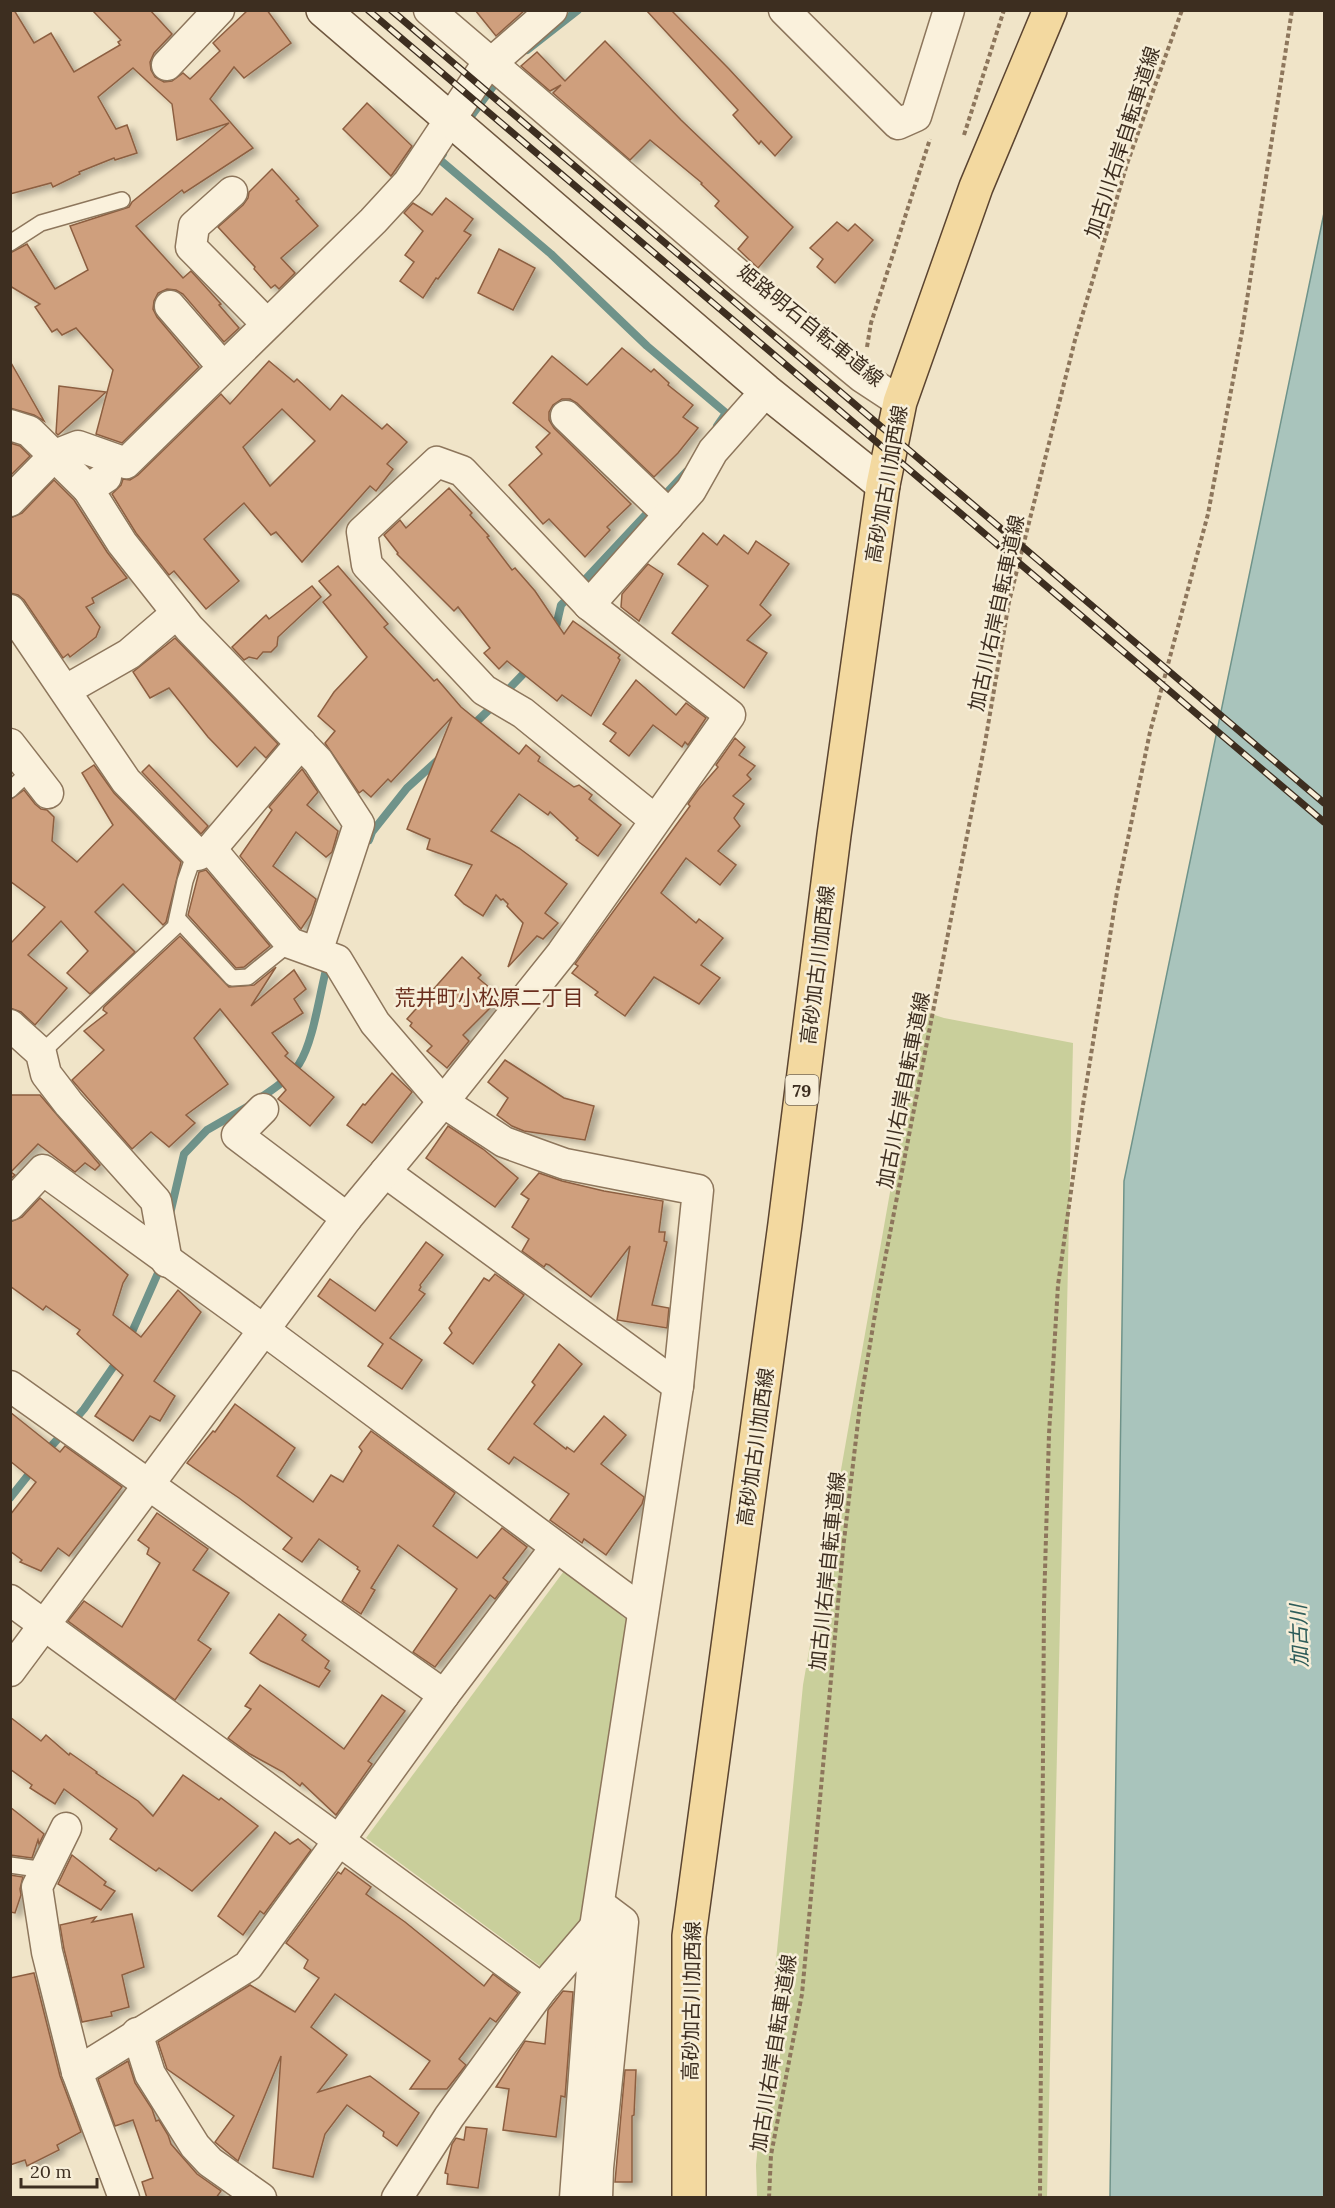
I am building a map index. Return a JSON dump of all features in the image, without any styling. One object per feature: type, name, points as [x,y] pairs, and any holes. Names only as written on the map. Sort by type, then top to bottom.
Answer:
[{"type":"main road","name":"高砂加古川加西線","points":[[689,2198],[689,1936],[784,1236],[834,835],[883,485],[900,402],[976,187],[1050,10]]},
{"type":"street","points":[[167,65],[219,10]]},
{"type":"street","points":[[323,10],[766,392],[883,485]]},
{"type":"street","points":[[429,10],[862,377],[900,402]]},
{"type":"street","points":[[88,489],[126,463],[373,221],[408,183],[483,70],[552,10]]},
{"type":"street","points":[[784,10],[898,124],[916,116],[949,10]]},
{"type":"street","points":[[232,192],[194,226],[190,247],[267,324]]},
{"type":"street","points":[[170,306],[224,367]]},
{"type":"street","points":[[589,605],[691,490],[713,451],[766,392]]},
{"type":"street","points":[[566,416],[668,516]]},
{"type":"street","points":[[10,425],[29,431],[88,489],[122,543],[189,628],[318,761],[359,824],[304,947]]},
{"type":"street","points":[[10,501],[55,455],[78,446],[126,463]]},
{"type":"street","points":[[10,1671],[150,1486],[347,1218],[562,953],[730,715],[589,605],[462,471],[438,462],[362,532],[368,566],[484,690],[523,713],[655,820]]},
{"type":"street","points":[[66,690],[129,654],[177,613]]},
{"type":"street","points":[[14,623],[66,690],[94,736],[126,781],[205,852],[304,947],[337,960],[375,1023],[443,1102],[504,1142],[565,1164],[698,1190],[678,1386],[597,1916],[575,2198]]},
{"type":"street","points":[[205,852],[301,743]]},
{"type":"street","points":[[10,744],[30,784]]},
{"type":"street","points":[[10,1025],[41,1053],[46,1074],[85,1122],[156,1201],[167,1262]]},
{"type":"street","points":[[263,1109],[237,1135],[347,1218]]},
{"type":"street","points":[[10,1205],[43,1170],[167,1262],[264,1330],[643,1611]]},
{"type":"street","points":[[385,1172],[678,1386]]},
{"type":"street","points":[[10,1386],[444,1695]]},
{"type":"street","points":[[77,2072],[248,1966],[444,1695],[556,1547]]},
{"type":"street","points":[[10,1600],[542,1989]]},
{"type":"street","points":[[66,1828],[37,1887],[47,1952],[77,2072],[124,2198]]},
{"type":"street","points":[[398,2198],[449,2117],[597,1916]]},
{"type":"street","points":[[597,1916],[623,1922],[598,2168],[597,2198]]},
{"type":"street","points":[[137,2034],[150,2074],[195,2146],[210,2162],[261,2198]]},
{"type":"lane","points":[[10,243],[41,223],[122,200]]},
{"type":"lane","points":[[41,1053],[175,927],[190,864],[205,852]]},
{"type":"lane","points":[[178,919],[232,978],[248,977],[304,947]]},
{"type":"lane","points":[[10,1865],[45,1870]]},
{"type":"path","points":[[963,137],[1004,10]]},
{"type":"path","name":"加古川右岸自転車道線","points":[[769,2198],[771,2155],[802,1994],[843,1549],[860,1404],[879,1290],[985,743],[1010,602],[1075,340],[1127,164],[1182,10]]},
{"type":"path","points":[[1040,2198],[1044,1605],[1049,1434],[1059,1285],[1083,1105],[1117,892],[1150,732],[1208,514],[1242,333],[1292,10]]},
{"type":"path","points":[[862,377],[872,323],[932,132]]},
{"type":"green space","points":[[922,1011],[944,1018],[1073,1043],[1047,2197],[757,2197],[756,2165],[803,1685]]},
{"type":"green space","points":[[564,1571],[631,1623],[584,1917],[544,1969],[366,1838]]},
{"type":"water","name":"加古川","points":[[1324,213],[1324,2197],[1110,2197],[1124,1181]]},
{"type":"building","points":[[10,10],[14,10],[34,43],[51,33],[74,72],[120,45],[118,42],[121,40],[92,10],[150,10],[172,34],[154,53],[150,62],[155,77],[164,82],[172,81],[183,73],[190,79],[220,51],[213,43],[248,10],[267,10],[291,43],[244,78],[234,67],[210,99],[253,148],[184,193],[182,190],[136,226],[183,278],[191,271],[239,328],[224,342],[183,294],[167,289],[158,293],[153,309],[157,317],[199,367],[122,443],[96,434],[113,370],[76,328],[62,335],[57,329],[52,332],[35,307],[40,304],[10,286],[10,253],[27,244],[55,289],[88,270],[70,226],[129,207],[132,202],[229,123],[177,140],[172,104],[133,68],[98,97],[116,129],[127,125],[137,153],[115,160],[114,158],[79,172],[80,174],[53,187],[51,183],[10,194]]},
{"type":"building","points":[[475,10],[525,10],[496,36]]},
{"type":"building","points":[[646,10],[671,10],[792,137],[775,156],[761,141],[759,144],[733,115],[738,110]]},
{"type":"building","points":[[605,41],[681,120],[793,227],[758,268],[738,249],[748,237],[715,206],[719,201],[702,183],[650,140],[630,160],[553,93],[561,85],[550,91],[521,66],[537,52],[565,81]]},
{"type":"building","points":[[367,103],[412,146],[391,176],[343,129]]},
{"type":"building","points":[[272,169],[299,199],[296,201],[318,226],[281,258],[295,273],[279,289],[275,285],[271,288],[218,227],[243,205],[249,192]]},
{"type":"building","points":[[446,198],[473,219],[464,231],[471,235],[423,298],[400,281],[414,262],[405,255],[423,231],[404,213],[413,203],[432,215]]},
{"type":"building","points":[[837,222],[848,231],[855,224],[873,240],[835,283],[817,267],[823,259],[810,248]]},
{"type":"building","points":[[499,249],[535,268],[513,310],[478,293]]},
{"type":"building","points":[[622,348],[651,372],[654,369],[669,383],[668,385],[693,405],[683,417],[698,428],[678,453],[654,477],[577,403],[570,399],[562,399],[553,405],[549,412],[549,420],[554,428],[631,504],[607,527],[610,530],[585,557],[549,519],[543,524],[509,485],[542,454],[536,447],[550,433],[513,403],[552,356],[587,385]]},
{"type":"building","points":[[10,361],[44,421],[34,415],[10,408]]},
{"type":"building","points":[[269,361],[294,382],[297,379],[330,410],[342,395],[382,429],[387,424],[407,442],[387,464],[393,469],[376,491],[370,486],[302,562],[276,532],[271,535],[244,503],[204,539],[239,581],[206,609],[174,571],[169,575],[136,533],[112,494],[121,485],[123,479],[130,480],[138,475],[221,394],[230,404]],"holes":[[[282,409],[315,441],[270,486],[243,447]]]},
{"type":"building","points":[[59,386],[106,392],[58,435],[56,433]]},
{"type":"building","points":[[10,443],[20,446],[30,456],[10,476]]},
{"type":"building","points":[[54,480],[74,500],[107,552],[127,578],[92,598],[94,603],[86,607],[100,627],[96,637],[70,657],[68,654],[63,658],[24,600],[10,593],[10,518],[22,513]]},
{"type":"building","points":[[449,488],[472,513],[470,515],[489,536],[487,537],[512,570],[515,568],[535,591],[564,634],[573,621],[620,655],[618,658],[620,660],[591,716],[562,695],[557,701],[507,661],[499,669],[484,653],[490,648],[458,607],[454,611],[397,554],[384,535],[400,520],[406,528]]},
{"type":"building","points":[[703,533],[717,545],[724,535],[748,554],[756,541],[789,564],[760,605],[771,615],[747,640],[767,653],[744,688],[672,633],[708,586],[678,564]]},
{"type":"building","points":[[648,564],[663,574],[639,621],[621,607],[622,594]]},
{"type":"building","points":[[338,566],[388,624],[384,627],[434,681],[437,679],[461,707],[519,754],[526,745],[540,757],[538,761],[574,787],[579,785],[592,795],[589,799],[621,825],[598,856],[576,840],[578,838],[550,812],[548,815],[519,794],[491,831],[519,848],[567,884],[545,913],[558,923],[543,939],[537,936],[508,967],[523,923],[507,906],[508,904],[496,895],[483,916],[464,904],[455,895],[472,865],[427,849],[430,839],[407,829],[452,717],[391,782],[388,779],[371,797],[363,790],[359,793],[325,743],[335,731],[318,716],[334,692],[367,657],[323,602],[331,595],[319,581]]},
{"type":"building","points":[[312,586],[321,597],[278,637],[277,646],[271,652],[263,652],[257,659],[249,657],[244,660],[232,647],[266,615],[269,619]]},
{"type":"building","points":[[175,638],[278,744],[266,758],[255,747],[237,767],[208,737],[169,688],[150,698],[133,672]]},
{"type":"building","points":[[636,680],[676,715],[686,703],[706,718],[688,745],[685,742],[682,747],[653,725],[629,756],[610,741],[616,733],[603,724]]},
{"type":"building","points":[[735,738],[745,747],[739,755],[755,766],[747,775],[751,779],[733,796],[744,804],[734,818],[740,826],[718,851],[736,865],[720,885],[686,858],[661,893],[696,923],[699,919],[723,938],[701,965],[720,978],[699,1004],[654,977],[625,1016],[595,995],[598,992],[572,973],[578,966],[575,964],[690,806],[688,804],[698,790],[718,767],[716,765]]},
{"type":"building","points":[[94,765],[114,793],[181,862],[166,922],[163,925],[123,884],[95,912],[135,952],[90,994],[67,973],[88,951],[61,921],[28,955],[67,988],[35,1025],[21,1012],[10,1008],[10,940],[12,942],[45,907],[10,881],[10,800],[24,790],[35,804],[47,810],[54,817],[52,841],[77,862],[113,825],[82,773]]},
{"type":"building","points":[[149,765],[208,826],[201,834],[142,772]]},
{"type":"building","points":[[302,769],[318,792],[307,805],[338,831],[332,852],[326,857],[296,832],[273,866],[316,899],[311,914],[301,929],[240,856],[272,810],[269,807]]},
{"type":"building","points":[[206,870],[270,946],[244,967],[236,968],[188,915],[199,872]]},
{"type":"building","points":[[180,936],[229,987],[254,985],[276,967],[251,1006],[294,970],[306,989],[294,999],[303,1013],[272,1033],[288,1053],[285,1056],[334,1097],[310,1126],[278,1099],[286,1090],[220,1009],[194,1038],[228,1084],[186,1115],[195,1123],[169,1147],[151,1132],[132,1149],[72,1080],[104,1050],[84,1031],[107,1013],[103,1010],[104,1007]]},
{"type":"building","points":[[462,957],[481,975],[478,978],[501,997],[463,1035],[469,1041],[447,1068],[427,1051],[432,1046],[410,1026],[412,1023],[407,1019]]},
{"type":"building","points":[[505,1060],[564,1098],[594,1106],[585,1140],[524,1131],[512,1126],[497,1115],[508,1098],[488,1082]]},
{"type":"building","points":[[392,1073],[412,1092],[372,1143],[347,1125]]},
{"type":"building","points":[[10,1095],[40,1095],[100,1165],[95,1170],[85,1163],[75,1172],[38,1144],[11,1172],[15,1175],[10,1179]]},
{"type":"building","points":[[448,1126],[483,1149],[518,1178],[495,1207],[426,1158]]},
{"type":"building","points":[[539,1173],[604,1191],[663,1201],[659,1232],[665,1232],[664,1241],[667,1242],[652,1305],[669,1308],[667,1328],[617,1320],[630,1246],[591,1297],[549,1265],[546,1264],[544,1267],[522,1251],[529,1239],[512,1227],[529,1199],[521,1194]]},
{"type":"building","points":[[40,1198],[128,1275],[123,1283],[113,1315],[141,1337],[178,1290],[201,1312],[154,1381],[175,1396],[160,1421],[150,1416],[133,1441],[95,1416],[123,1375],[77,1334],[80,1330],[46,1306],[43,1310],[10,1286],[10,1222],[22,1217]]},
{"type":"building","points":[[426,1242],[443,1255],[420,1285],[419,1290],[425,1294],[390,1338],[422,1360],[402,1389],[368,1366],[383,1344],[318,1296],[330,1279],[375,1311]]},
{"type":"building","points":[[495,1274],[524,1295],[473,1364],[444,1343],[452,1333],[449,1328],[484,1278],[489,1281]]},
{"type":"building","points":[[559,1344],[582,1364],[534,1424],[566,1449],[567,1447],[574,1452],[604,1416],[626,1435],[601,1464],[644,1497],[642,1504],[606,1555],[584,1539],[582,1543],[550,1520],[569,1494],[514,1457],[509,1464],[488,1449],[535,1385],[532,1382]]},
{"type":"building","points":[[235,1404],[295,1448],[277,1476],[313,1502],[331,1475],[343,1482],[362,1451],[359,1447],[371,1431],[455,1493],[433,1526],[477,1558],[502,1528],[527,1547],[503,1578],[508,1582],[495,1599],[490,1595],[435,1667],[413,1652],[457,1589],[398,1545],[371,1588],[375,1590],[361,1614],[342,1601],[360,1571],[358,1567],[319,1539],[302,1562],[283,1549],[292,1538],[187,1463],[213,1431],[215,1432]]},
{"type":"building","points":[[10,1412],[60,1452],[65,1446],[122,1487],[69,1556],[58,1548],[41,1571],[20,1562],[22,1560],[10,1551],[10,1515],[36,1482],[10,1461]]},
{"type":"building","points":[[157,1513],[208,1549],[193,1570],[229,1593],[198,1640],[211,1649],[175,1700],[68,1621],[84,1601],[122,1627],[160,1563],[147,1554],[149,1548],[138,1540]]},
{"type":"building","points":[[279,1614],[306,1635],[302,1640],[329,1661],[325,1668],[330,1671],[319,1687],[261,1661],[250,1653]]},
{"type":"building","points":[[260,1685],[344,1749],[382,1695],[405,1711],[368,1761],[372,1764],[336,1815],[302,1783],[300,1786],[283,1772],[250,1754],[228,1738],[251,1709],[245,1706]]},
{"type":"building","points":[[10,1717],[41,1741],[46,1735],[69,1755],[70,1753],[138,1801],[153,1816],[183,1775],[219,1800],[221,1798],[258,1826],[192,1891],[159,1868],[156,1871],[110,1839],[117,1829],[64,1789],[55,1804],[30,1788],[32,1785],[10,1769]]},
{"type":"building","points":[[10,1807],[44,1834],[39,1844],[38,1840],[32,1858],[10,1855]]},
{"type":"building","points":[[275,1832],[290,1844],[298,1839],[311,1850],[264,1914],[260,1911],[243,1935],[218,1916]]},
{"type":"building","points":[[72,1855],[106,1882],[104,1885],[115,1891],[101,1910],[58,1884]]},
{"type":"building","points":[[345,1868],[371,1887],[366,1894],[405,1922],[484,1986],[493,1974],[518,1993],[496,2022],[490,2018],[459,2059],[466,2065],[447,2089],[410,2089],[430,2061],[335,1994],[311,2027],[347,2055],[318,2092],[370,2076],[419,2113],[397,2146],[383,2136],[384,2132],[347,2105],[325,2134],[313,2177],[273,2168],[281,2056],[238,2161],[215,2142],[234,2116],[167,2069],[158,2042],[250,1985],[295,2012],[319,1978],[304,1968],[308,1960],[286,1943],[338,1872],[341,1874]]},
{"type":"building","points":[[10,1875],[23,1877],[21,1895],[15,1913],[10,1912]]},
{"type":"building","points":[[132,1914],[144,1967],[122,1975],[129,2007],[111,2012],[112,2016],[82,2022],[60,1925],[96,1917],[92,1922]]},
{"type":"building","points":[[34,1973],[60,2076],[81,2132],[57,2145],[59,2150],[27,2166],[25,2160],[10,2165],[10,1978]]},
{"type":"building","points":[[563,1991],[573,1992],[565,2097],[561,2096],[556,2137],[503,2130],[509,2089],[496,2087],[525,2041],[545,2044],[548,2010]]},
{"type":"building","points":[[128,2061],[135,2083],[152,2109],[156,2121],[159,2120],[171,2144],[197,2174],[221,2191],[216,2198],[147,2198],[142,2182],[153,2178],[133,2120],[115,2126],[98,2079]]},
{"type":"building","points":[[625,2070],[636,2070],[634,2115],[632,2116],[632,2182],[615,2182]]},
{"type":"building","points":[[466,2127],[487,2129],[478,2188],[447,2184],[448,2174],[445,2173],[452,2144],[456,2138],[464,2140]]},
{"type":"waterway","points":[[527,50],[578,10]]},
{"type":"waterway","points":[[466,123],[500,77]]},
{"type":"waterway","points":[[443,154],[439,159],[551,254],[647,346],[726,413],[717,426]]},
{"type":"waterway","points":[[660,500],[687,471]]},
{"type":"waterway","points":[[580,585],[652,508]]},
{"type":"waterway","points":[[555,631],[561,605],[572,594]]},
{"type":"waterway","points":[[503,695],[530,667]]},
{"type":"waterway","points":[[471,727],[495,704]]},
{"type":"waterway","points":[[369,840],[372,832],[407,788],[439,759]]},
{"type":"waterway","points":[[257,1100],[280,1084],[299,1064],[313,1029],[328,962]]},
{"type":"waterway","points":[[170,1214],[184,1154],[207,1130],[247,1107]]},
{"type":"waterway","points":[[129,1339],[160,1264]]},
{"type":"waterway","points":[[72,1423],[118,1360]]},
{"type":"waterway","points":[[46,1452],[64,1432]]},
{"type":"waterway","points":[[10,1498],[33,1469]]},
{"type":"railway","points":[[368,10],[1324,822]]},
{"type":"railway","points":[[391,10],[1324,803]]},
{"type":"district","name":"荒井町小松原二丁目","points":[[489,997]]}]
